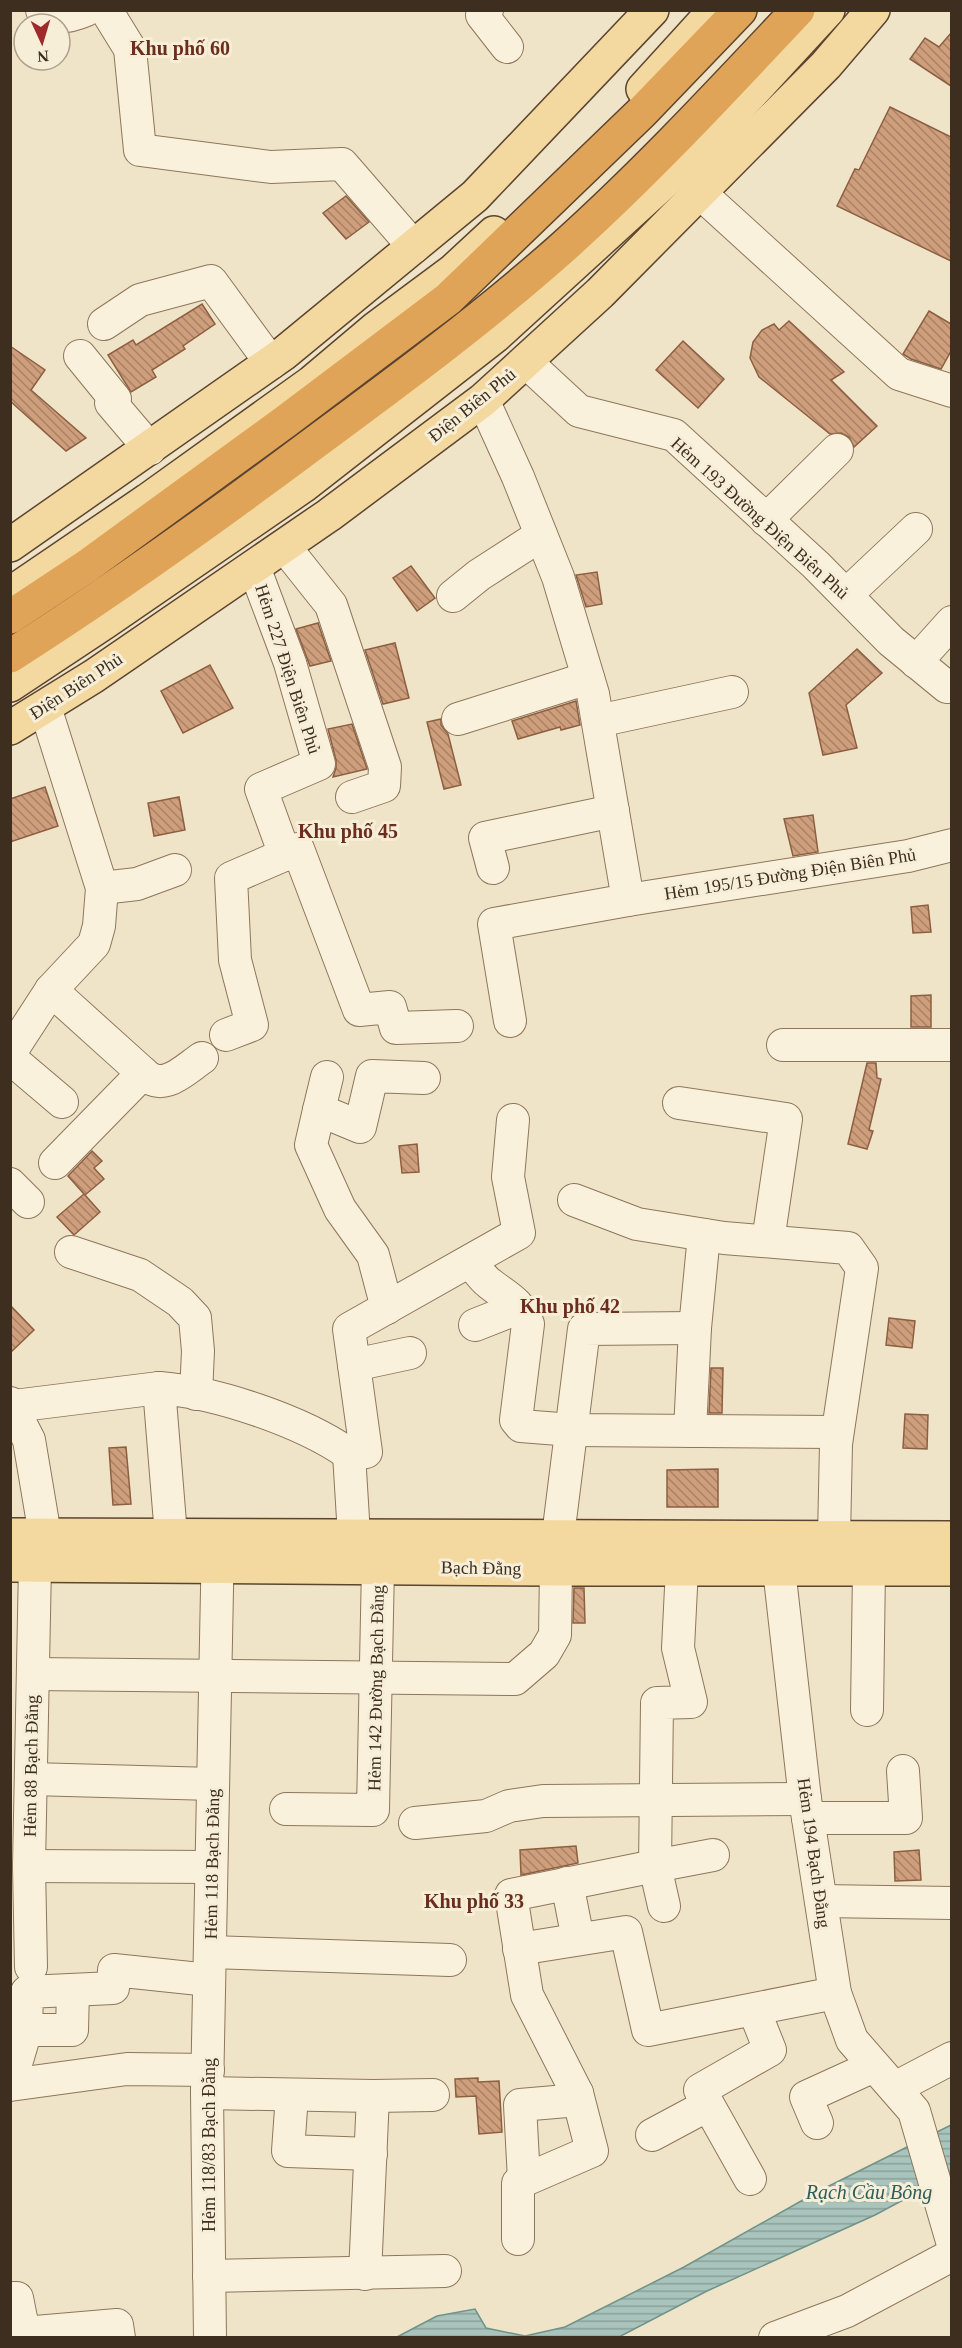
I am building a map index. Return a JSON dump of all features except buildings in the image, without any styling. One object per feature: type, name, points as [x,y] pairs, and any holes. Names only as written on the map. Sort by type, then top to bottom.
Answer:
[{"type":"highway","points":[[10,617],[96,559],[286,421],[448,299],[642,112],[740,10]]},
{"type":"highway","points":[[10,656],[79,613],[235,502],[433,355],[559,251],[658,159],[798,10]]},
{"type":"main road","points":[[10,545],[271,363],[414,247],[475,196],[652,10]]},
{"type":"main road","points":[[10,594],[148,500],[311,383],[375,329],[453,271],[601,135],[715,10]]},
{"type":"main road","name":"Điện Biên Phủ","points":[[10,685],[303,486],[495,336],[699,150],[828,10]]},
{"type":"main road","name":"Điện Biên Phủ","points":[[10,728],[94,676],[329,515],[483,400],[600,293],[700,193],[826,65],[873,10]]},
{"type":"main road","name":"Bạch Đằng","points":[[10,1535],[30,1555],[218,1550],[354,1535],[558,1536],[779,1553],[869,1569],[951,1569]]},
{"type":"main road","name":"Bạch Đằng","points":[[30,1555],[171,1535],[218,1550],[378,1566],[556,1569],[682,1568],[779,1553],[834,1537],[951,1538]]},
{"type":"street","points":[[42,10],[50,16],[63,16],[86,10]]},
{"type":"street","points":[[106,10],[130,49],[140,150],[271,167],[342,164],[414,247]]},
{"type":"street","points":[[487,10],[482,15],[507,47]]},
{"type":"street","points":[[700,193],[899,374],[951,392]]},
{"type":"street","points":[[105,324],[140,300],[211,281],[271,363]]},
{"type":"street","points":[[80,356],[115,399],[111,403],[150,449]]},
{"type":"street","name":"Hẻm 193 Đường Điện Biên Phủ","points":[[525,362],[579,411],[674,435],[891,641],[948,687]]},
{"type":"street","points":[[483,400],[558,577],[588,678],[598,721],[627,900]]},
{"type":"street","points":[[766,520],[837,450]]},
{"type":"street","points":[[846,596],[916,529]]},
{"type":"street","points":[[453,596],[479,575],[541,535]]},
{"type":"street","points":[[284,546],[331,605],[385,767],[384,786],[352,797]]},
{"type":"street","name":"Hẻm 227 Điện Biên Phủ","points":[[254,567],[290,663],[319,764],[261,789],[285,855]]},
{"type":"street","points":[[916,662],[951,622]]},
{"type":"street","points":[[458,718],[588,678]]},
{"type":"street","points":[[598,721],[732,692]]},
{"type":"street","points":[[10,1053],[51,990],[94,944],[99,927],[102,888],[45,707]]},
{"type":"street","points":[[493,868],[485,838],[613,811]]},
{"type":"street","name":"Hẻm 195/15 Đường Điện Biên Phủ","points":[[510,1021],[494,924],[627,900],[908,856],[951,845]]},
{"type":"street","points":[[226,1035],[252,1025],[235,960],[231,878],[298,849],[359,1010],[390,1007],[396,1028],[457,1026]]},
{"type":"street","points":[[102,888],[136,884],[175,870]]},
{"type":"street","points":[[51,990],[150,1079],[161,1083],[171,1080],[202,1058]]},
{"type":"street","points":[[783,1045],[951,1045]]},
{"type":"street","points":[[10,1058],[62,1102]]},
{"type":"street","points":[[56,1163],[142,1073]]},
{"type":"street","points":[[319,1110],[360,1127],[372,1076],[424,1078]]},
{"type":"street","points":[[327,1077],[310,1145],[340,1209],[373,1255],[387,1308]]},
{"type":"street","points":[[679,1103],[786,1119],[768,1241]]},
{"type":"street","points":[[12,1405],[159,1388],[181,1389],[268,1413],[329,1440],[349,1454],[366,1452],[350,1329],[519,1233],[508,1177],[513,1120]]},
{"type":"street","points":[[574,1200],[637,1224],[704,1235],[848,1248],[862,1268],[837,1432],[834,1537]]},
{"type":"street","points":[[690,1431],[695,1328],[704,1235]]},
{"type":"street","points":[[71,1252],[140,1275],[180,1302],[195,1318],[198,1351],[196,1394]]},
{"type":"street","points":[[470,1261],[487,1282],[516,1302],[524,1312],[528,1324],[516,1420],[521,1426],[572,1430],[837,1432]]},
{"type":"street","points":[[476,1325],[508,1312],[524,1312]]},
{"type":"street","points":[[558,1536],[584,1329],[695,1328]]},
{"type":"street","points":[[354,1365],[410,1353]]},
{"type":"street","points":[[159,1388],[171,1535]]},
{"type":"street","name":"Hẻm 88 Bạch Đằng","points":[[12,1405],[29,1440],[33,1674],[21,1733],[31,1779],[29,1866],[32,1967]]},
{"type":"street","points":[[349,1454],[354,1535]]},
{"type":"street","name":"Hẻm 118 Bạch Đằng","points":[[218,1550],[209,1966],[450,1960]]},
{"type":"street","name":"Hẻm 194 Bạch Đằng","points":[[779,1553],[807,1809],[835,1993],[852,2040],[894,2088]]},
{"type":"street","name":"Hẻm 142 Đường Bạch Đằng","points":[[286,1809],[373,1810],[378,1566]]},
{"type":"street","points":[[664,1906],[655,1866],[657,1702],[691,1702],[678,1648],[682,1568]]},
{"type":"street","points":[[33,1674],[376,1679],[515,1678],[544,1654],[555,1635],[556,1569]]},
{"type":"street","points":[[867,1710],[869,1569]]},
{"type":"street","points":[[415,1823],[486,1816],[509,1806],[543,1801],[656,1800],[807,1809],[906,1818],[903,1771]]},
{"type":"street","points":[[31,1779],[213,1784]]},
{"type":"street","points":[[518,2239],[518,2182],[592,2151],[577,2093],[527,1995],[511,1895],[713,1855]]},
{"type":"street","points":[[29,1866],[211,1867]]},
{"type":"street","points":[[567,1883],[578,1939]]},
{"type":"street","points":[[821,1901],[951,1903]]},
{"type":"street","points":[[519,1949],[626,1932],[648,2030],[835,1993]]},
{"type":"street","points":[[209,1966],[114,1970],[113,1988],[27,1992],[26,2030],[10,2084],[127,2069],[292,2095],[433,2095]]},
{"type":"street","name":"Hẻm 118/83 Bạch Đằng","points":[[209,1966],[210,2337]]},
{"type":"street","points":[[750,2179],[700,2091],[770,2050],[754,2010]]},
{"type":"street","points":[[817,2123],[806,2097],[894,2088],[951,2058]]},
{"type":"street","points":[[894,2088],[942,2204],[951,2241]]},
{"type":"street","points":[[524,2180],[520,2104],[567,2101],[577,2093]]},
{"type":"street","points":[[292,2095],[288,2151],[371,2154]]},
{"type":"street","points":[[365,2274],[374,2096]]},
{"type":"street","points":[[652,2135],[708,2105]]},
{"type":"street","points":[[775,2337],[847,2311],[951,2255]]},
{"type":"street","points":[[209,2276],[445,2271]]},
{"type":"street","points":[[10,2298],[17,2298],[24,2335],[63,2333],[117,2325],[119,2337]]},
{"type":"water","name":"Rạch Cầu Bông","points":[[951,2125],[951,2174],[948,2176],[875,2215],[707,2291],[619,2337],[395,2338],[437,2316],[475,2309],[486,2328],[525,2336],[565,2327],[684,2267],[817,2192]]},
{"type":"district","name":"Khu phố 60","points":[[180,48]]},
{"type":"district","name":"Khu phố 45","points":[[348,831]]},
{"type":"district","name":"Khu phố 42","points":[[570,1306]]},
{"type":"district","name":"Khu phố 33","points":[[474,1901]]}]
